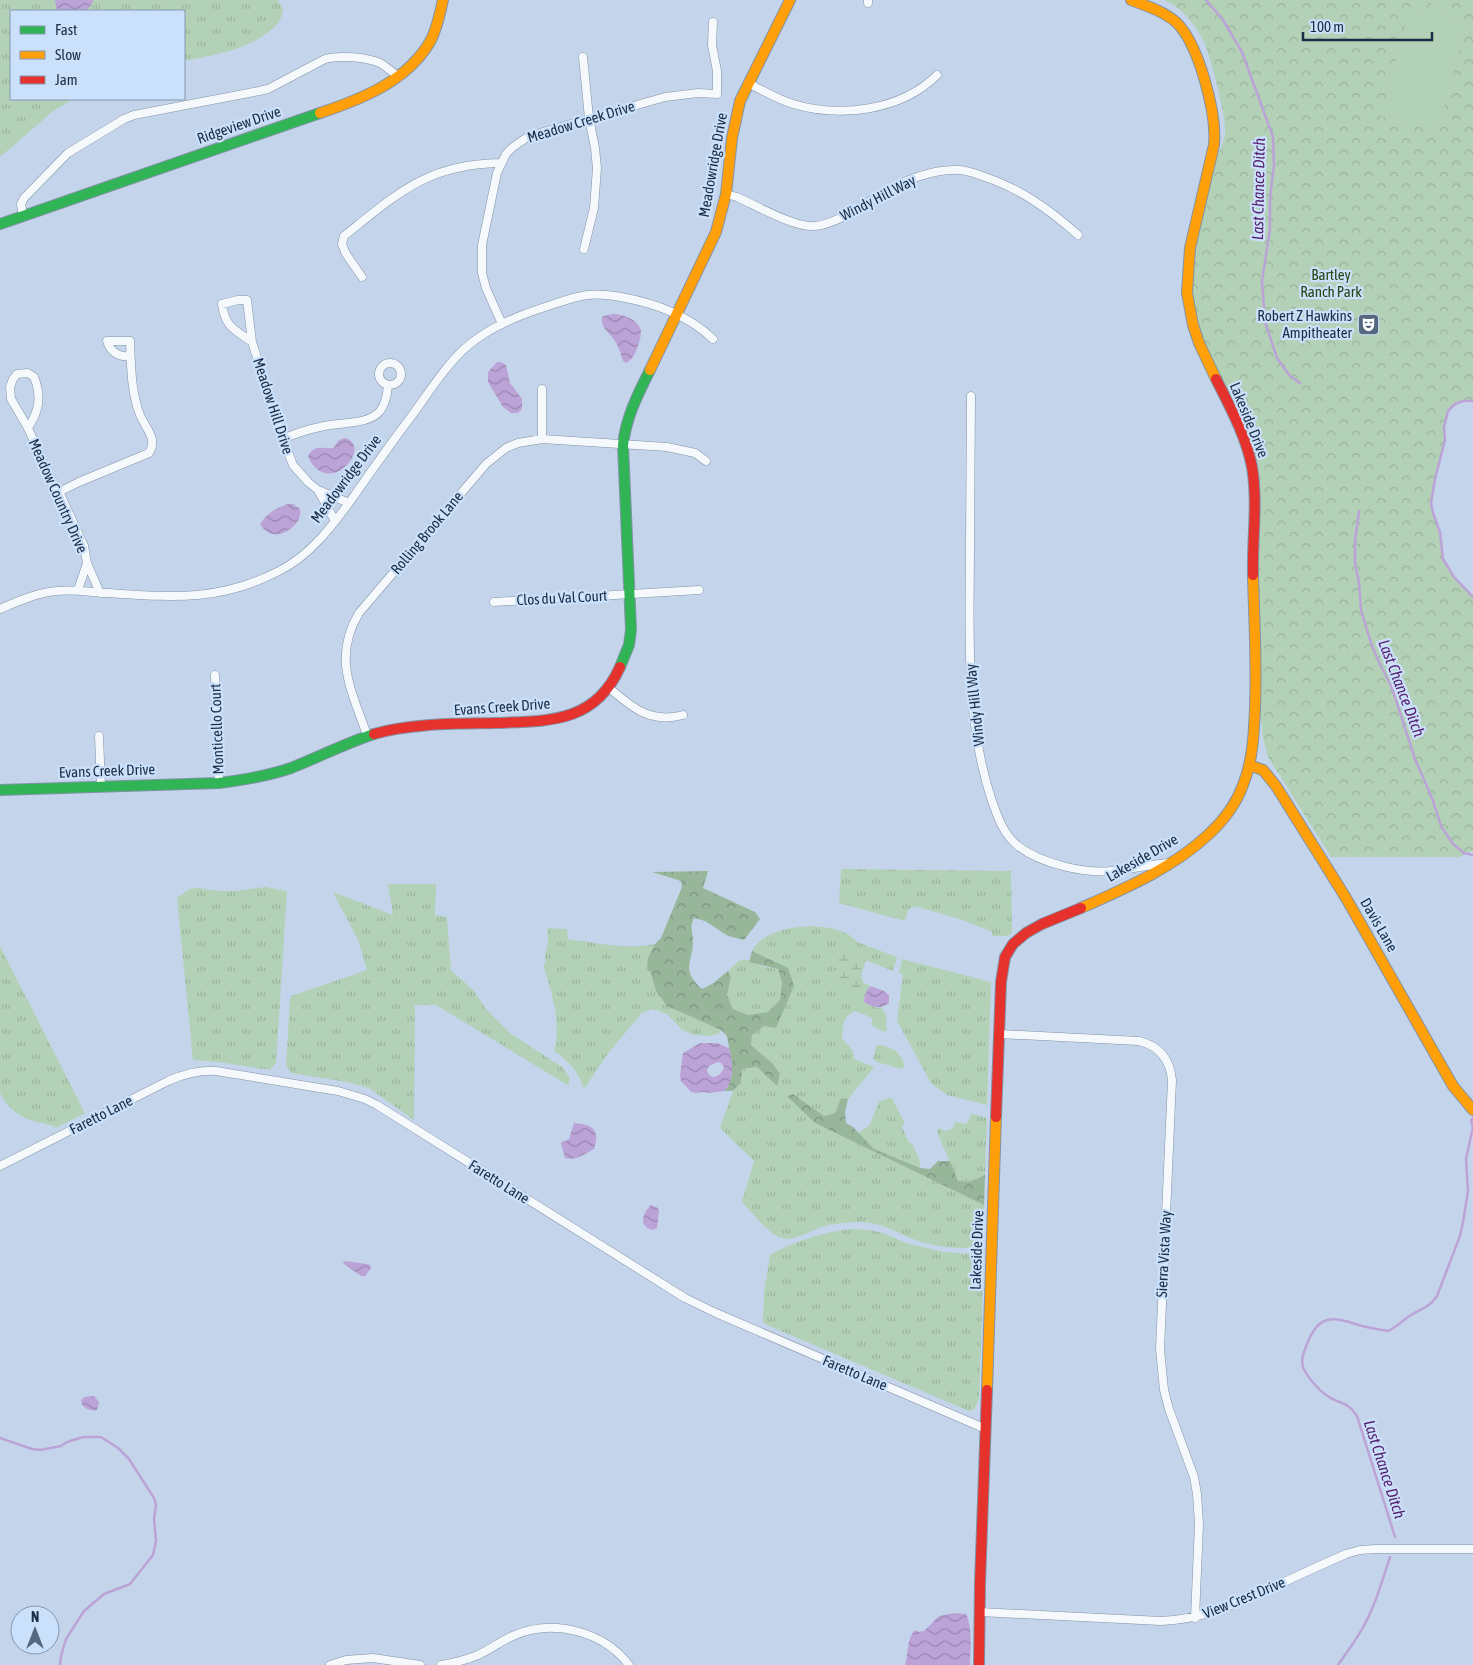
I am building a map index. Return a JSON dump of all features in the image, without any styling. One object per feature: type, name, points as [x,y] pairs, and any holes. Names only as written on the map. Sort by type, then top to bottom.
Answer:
[{"type":"street","name":"Ridgeview Drive","points":[[0,224],[354,101],[384,88],[414,64],[425,49],[438,22],[444,0]]},
{"type":"street","name":"Meadowridge Drive","points":[[0,609],[44,593],[78,590],[100,593],[202,595],[243,586],[281,570],[329,530],[448,367],[464,349],[482,335],[523,314],[593,293],[604,293],[677,311],[716,232],[726,194],[735,120],[748,83],[790,0]]},
{"type":"street","name":"Lakeside Drive","points":[[979,1665],[999,1034],[1002,972],[1005,956],[1012,945],[1022,936],[1142,880],[1171,862],[1207,835],[1228,813],[1242,788],[1253,742],[1256,659],[1253,471],[1245,444],[1195,330],[1187,297],[1186,280],[1189,259],[1214,147],[1213,122],[1200,68],[1193,47],[1185,32],[1177,22],[1162,12],[1131,0]]},
{"type":"street","name":"Meadow Creek Drive","points":[[502,324],[486,288],[481,260],[482,245],[496,172],[500,163],[513,147],[529,136],[665,97],[698,93],[717,94],[717,71],[712,45],[713,22]]},
{"type":"street","points":[[23,216],[21,204],[24,198],[62,158],[124,119],[134,115],[260,92],[325,59],[335,56],[379,63],[399,77]]},
{"type":"street","points":[[583,58],[589,118],[595,148],[597,187],[584,249]]},
{"type":"street","points":[[748,83],[793,104],[826,110],[845,111],[879,106],[896,101],[926,86],[937,76]]},
{"type":"street","points":[[362,277],[344,249],[342,244],[344,236],[398,193],[429,176],[463,166],[500,163]]},
{"type":"street","name":"Windy Hill Way","points":[[726,194],[738,197],[803,226],[816,226],[830,223],[896,186],[920,176],[952,170],[969,172],[998,181],[1031,198],[1054,214],[1078,235]]},
{"type":"street","name":"Meadow Hill Drive","points":[[252,342],[230,326],[224,318],[222,304],[247,300],[252,342],[293,465],[318,490],[349,503]]},
{"type":"street","points":[[677,311],[713,339]]},
{"type":"street","name":"Evans Creek Drive","points":[[0,790],[219,783],[249,779],[278,772],[368,735],[398,728],[549,721],[563,718],[588,706],[608,687],[620,669],[630,643],[630,594],[622,444],[631,408],[677,311]]},
{"type":"street","points":[[59,492],[149,453],[153,447],[153,440],[140,414],[134,396],[130,357]]},
{"type":"street","name":"Meadow Country Drive","points":[[28,428],[35,418],[39,393],[34,377],[28,373],[22,373],[17,374],[12,379],[10,387],[11,399],[28,428],[47,472],[59,492],[84,546],[87,563],[100,593]]},
{"type":"street","points":[[283,439],[305,431],[365,420],[372,417],[385,404],[388,385]]},
{"type":"street","points":[[542,390],[542,440]]},
{"type":"street","name":"Windy Hill Way","points":[[971,396],[970,682],[976,737],[988,790],[1002,826],[1012,841],[1025,851],[1050,862],[1074,868],[1112,871],[1171,862]]},
{"type":"street","name":"Rolling Brook Lane","points":[[368,735],[346,672],[345,646],[353,623],[359,613],[486,464],[495,456],[512,446],[531,440],[542,440],[667,447],[695,453],[706,461]]},
{"type":"street","name":"Meadow Hill Drive","points":[[318,490],[335,521]]},
{"type":"street","name":"Meadow Country Drive","points":[[78,590],[87,563]]},
{"type":"street","name":"Clos du Val Court","points":[[494,602],[699,590]]},
{"type":"street","name":"Monticello Court","points":[[216,675],[219,783]]},
{"type":"street","points":[[608,687],[629,705],[648,715],[672,718],[683,715]]},
{"type":"street","points":[[99,736],[101,787]]},
{"type":"street","name":"Davis Lane","points":[[1249,765],[1263,770],[1276,786],[1346,898],[1453,1086],[1473,1110]]},
{"type":"street","name":"Sierra Vista Way","points":[[999,1034],[1139,1041],[1148,1043],[1156,1048],[1168,1062],[1172,1080],[1160,1349],[1164,1390],[1194,1477],[1197,1494],[1199,1524],[1195,1618]]},
{"type":"street","name":"Faretto Lane","points":[[0,1166],[168,1081],[197,1072],[216,1071],[352,1094],[376,1105],[685,1298],[986,1430]]},
{"type":"street","name":"View Crest Drive","points":[[980,1612],[1161,1620],[1195,1618],[1227,1608],[1346,1554],[1360,1550],[1376,1548],[1473,1549]]},
{"type":"street","points":[[441,1665],[455,1663],[478,1655],[516,1634],[528,1630],[553,1628],[579,1631],[594,1637],[608,1645],[629,1665]]},
{"type":"street","points":[[330,1665],[346,1660],[373,1658],[420,1665]]},
{"type":"green space","points":[[0,0],[277,0],[283,9],[278,23],[258,39],[234,50],[185,61],[185,10],[10,10],[10,100],[71,100],[52,112],[0,157]]},
{"type":"green space","name":"Bartley Ranch Park","points":[[1164,0],[1473,0],[1473,401],[1456,404],[1446,415],[1444,443],[1435,475],[1431,500],[1431,506],[1440,531],[1442,555],[1445,564],[1455,579],[1473,597],[1473,850],[1460,857],[1331,857],[1268,757],[1263,738],[1258,691],[1258,489],[1192,320],[1188,276],[1214,157],[1219,152],[1223,143],[1225,126],[1210,58],[1203,40],[1187,17],[1176,7]]},
{"type":"green space","points":[[1432,2],[1446,5],[1449,17],[1467,22],[1437,132],[1380,116],[1411,6],[1429,11]]},
{"type":"green space","points":[[841,869],[1011,871],[1012,933],[1007,936],[992,936],[992,932],[960,919],[914,906],[908,910],[905,921],[839,903]]},
{"type":"green space","points":[[708,871],[703,888],[755,912],[760,919],[744,940],[728,936],[705,921],[694,918],[691,927],[693,941],[689,971],[691,977],[702,989],[712,984],[728,971],[731,977],[727,995],[733,1009],[748,1015],[768,1012],[780,1000],[782,983],[778,969],[749,962],[752,951],[788,968],[794,986],[776,1028],[764,1026],[752,1035],[751,1045],[773,1064],[780,1074],[777,1086],[757,1067],[742,1069],[741,1083],[733,1091],[724,1091],[728,1087],[732,1074],[727,1036],[721,1030],[667,1006],[656,991],[651,973],[647,968],[648,958],[655,944],[661,938],[682,887],[681,881],[652,872]]},
{"type":"green space","points":[[388,884],[436,884],[435,915],[447,917],[451,970],[474,991],[486,1009],[510,1033],[562,1067],[569,1076],[569,1086],[436,1005],[415,1005],[414,1120],[369,1088],[347,1082],[291,1073],[286,1065],[291,996],[367,970],[358,940],[333,892],[393,915]]},
{"type":"green space","points":[[265,887],[287,891],[276,1063],[270,1070],[193,1060],[177,898],[189,889],[236,891]]},
{"type":"green space","points":[[812,926],[831,928],[848,934],[857,942],[897,957],[893,971],[839,950],[864,1002],[878,1008],[881,1007],[886,1015],[887,1030],[884,1032],[871,1025],[873,1018],[855,1011],[846,1019],[842,1038],[853,1051],[854,1059],[874,1067],[848,1099],[841,1098],[835,1113],[824,1116],[794,1095],[815,1123],[984,1205],[984,1245],[959,1248],[932,1245],[877,1224],[862,1222],[829,1225],[797,1237],[786,1239],[781,1238],[765,1227],[742,1202],[754,1161],[720,1128],[733,1091],[741,1083],[742,1069],[757,1067],[777,1086],[780,1074],[773,1064],[751,1045],[752,1034],[764,1026],[776,1028],[787,968],[752,951],[763,939],[778,931]]},
{"type":"green space","points":[[547,928],[567,929],[568,939],[623,946],[655,944],[648,958],[647,967],[651,973],[656,991],[667,1006],[721,1030],[719,1034],[707,1036],[691,1034],[681,1029],[667,1014],[653,1009],[642,1013],[609,1052],[584,1089],[572,1067],[554,1051],[557,1029],[555,1007],[543,964],[545,963],[548,943]]},
{"type":"green space","points":[[0,946],[85,1113],[56,1128],[20,1115],[7,1104],[0,1093]]},
{"type":"green space","points":[[839,950],[866,960],[861,975],[863,982],[870,986],[865,994],[864,1002],[849,994],[831,961]]},
{"type":"green space","points":[[744,959],[765,967],[778,969],[782,983],[780,1000],[768,1013],[748,1015],[733,1009],[727,995],[731,977],[728,971],[740,960]]},
{"type":"green space","points":[[902,959],[991,982],[987,1105],[947,1095],[931,1083],[897,1021],[903,975],[899,973]]},
{"type":"green space","points":[[877,1045],[887,1046],[899,1054],[905,1067],[901,1069],[877,1062],[873,1058]]},
{"type":"green space","points":[[793,1094],[824,1116],[835,1113],[841,1098],[848,1099],[845,1112],[846,1123],[853,1127],[874,1149],[920,1168],[930,1169],[938,1161],[950,1161],[958,1181],[969,1182],[985,1175],[984,1205],[815,1123],[787,1096]]},
{"type":"green space","points":[[891,1097],[905,1123],[902,1127],[909,1143],[912,1143],[918,1156],[920,1169],[874,1149],[858,1133],[869,1126],[879,1102]]},
{"type":"green space","points":[[972,1114],[987,1118],[985,1175],[969,1182],[958,1181],[937,1132],[938,1128],[945,1131],[952,1129],[956,1122],[966,1124]]},
{"type":"green space","points":[[852,1229],[870,1230],[886,1234],[906,1243],[944,1252],[984,1255],[979,1399],[974,1410],[969,1411],[763,1322],[764,1293],[770,1255],[789,1245],[810,1238]]},
{"type":"water","points":[[55,0],[93,0],[87,10],[57,10]]},
{"type":"water","points":[[613,314],[630,318],[640,328],[641,336],[634,355],[626,363],[623,361],[613,338],[602,323],[603,316]]},
{"type":"water","points":[[497,362],[506,365],[510,383],[522,399],[522,409],[518,413],[511,413],[503,407],[488,382],[488,372]]},
{"type":"water","points":[[345,438],[353,443],[354,450],[352,459],[345,467],[337,472],[327,473],[317,469],[308,457],[310,453],[318,448],[333,448],[339,440]]},
{"type":"water","points":[[288,504],[293,504],[300,509],[300,514],[295,524],[286,532],[274,534],[268,532],[260,525],[272,512]]},
{"type":"water","points":[[870,986],[889,995],[889,1003],[876,1007],[864,1002],[865,994]]},
{"type":"water","points":[[700,1043],[717,1043],[729,1048],[732,1065],[728,1087],[724,1091],[710,1093],[691,1092],[681,1081],[683,1053]],"holes":[[[718,1062],[724,1067],[721,1073],[713,1077],[711,1076],[707,1070],[709,1066]]]},
{"type":"water","points":[[574,1123],[586,1125],[593,1129],[596,1142],[594,1149],[584,1155],[569,1159],[565,1158],[561,1143],[569,1139]]},
{"type":"water","points":[[651,1205],[658,1208],[659,1211],[657,1228],[653,1230],[647,1228],[643,1223],[645,1213]]},
{"type":"water","points":[[343,1262],[367,1264],[371,1268],[365,1276],[361,1276],[344,1264]]},
{"type":"water","points":[[94,1396],[99,1402],[97,1410],[87,1409],[81,1403],[84,1397]]},
{"type":"water","points":[[954,1613],[966,1614],[970,1626],[970,1665],[905,1665],[909,1642],[915,1630],[919,1632],[924,1631],[939,1616]]},
{"type":"waterway","name":"Last Chance Ditch","points":[[1206,0],[1223,20],[1242,52],[1273,137],[1274,165],[1270,198],[1270,229],[1262,281],[1265,322],[1277,358],[1290,376],[1300,383]]},
{"type":"waterway","points":[[1473,401],[1463,401],[1455,404],[1448,411],[1444,427],[1445,440],[1431,503],[1440,532],[1443,559],[1454,577],[1473,597]]},
{"type":"waterway","name":"Last Chance Ditch","points":[[1359,511],[1355,541],[1355,563],[1361,610],[1371,643],[1392,688],[1415,759],[1432,798],[1441,826],[1453,844],[1464,853],[1473,855]]},
{"type":"waterway","name":"Last Chance Ditch","points":[[1473,1118],[1471,1121],[1473,1127]]},
{"type":"waterway","name":"Last Chance Ditch","points":[[1395,1537],[1357,1416],[1350,1407],[1331,1398],[1318,1388],[1304,1369],[1302,1359],[1312,1334],[1322,1322],[1335,1319],[1388,1331],[1428,1305],[1437,1296],[1460,1236],[1463,1222],[1468,1191],[1466,1159],[1473,1127]]},
{"type":"waterway","points":[[0,1438],[40,1450],[61,1446],[83,1437],[101,1437],[118,1448],[129,1459],[154,1498],[156,1505],[154,1519],[156,1541],[153,1555],[130,1584],[104,1594],[84,1611],[66,1639],[60,1665]]},
{"type":"waterway","name":"Last Chance Ditch","points":[[1338,1665],[1367,1621],[1390,1557]]},
{"type":"traffic: fast","points":[[0,224],[320,113]]},
{"type":"traffic: fast","points":[[620,667],[629,645],[631,630],[623,445],[630,415],[650,370]]},
{"type":"traffic: fast","points":[[0,790],[237,781],[291,768],[374,734]]},
{"type":"traffic: slow","points":[[320,113],[368,95],[383,87],[410,67],[431,40],[437,26],[443,0]]},
{"type":"traffic: slow","points":[[650,370],[716,232],[726,194],[732,138],[740,101],[790,0]]},
{"type":"traffic: slow","points":[[1131,0],[1155,9],[1176,22],[1192,46],[1205,80],[1213,116],[1214,145],[1190,248],[1187,293],[1193,325],[1199,343],[1216,379]]},
{"type":"traffic: slow","points":[[1081,908],[1115,893],[1180,857],[1214,829],[1229,812],[1237,799],[1249,766],[1253,737],[1256,674],[1253,575]]},
{"type":"traffic: slow","points":[[1249,765],[1263,770],[1276,786],[1346,898],[1453,1086],[1473,1110]]},
{"type":"traffic: slow","points":[[987,1390],[996,1117]]},
{"type":"traffic: jam","points":[[1216,379],[1242,433],[1252,467],[1255,508],[1253,575]]},
{"type":"traffic: jam","points":[[374,734],[418,726],[534,721],[568,715],[584,709],[598,699],[610,685],[620,667]]},
{"type":"traffic: jam","points":[[996,1117],[1001,982],[1005,957],[1013,944],[1026,933],[1042,924],[1081,908]]},
{"type":"traffic: jam","points":[[979,1665],[987,1390]]},
{"type":"place","name":"Robert Z Hawkins Ampitheater","points":[[1368,325]]}]
